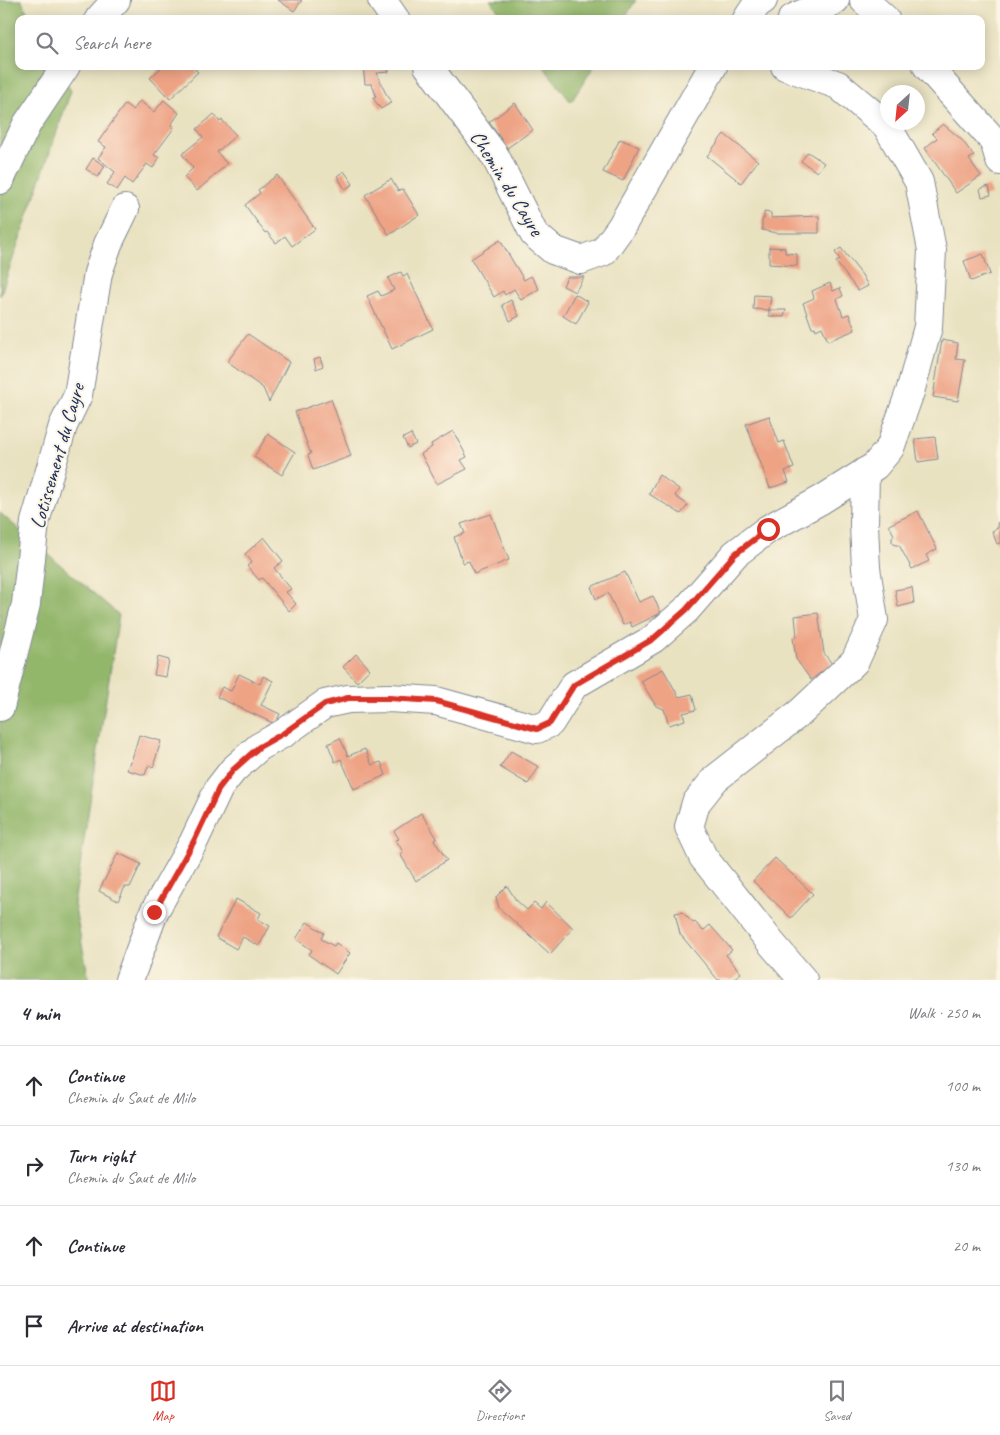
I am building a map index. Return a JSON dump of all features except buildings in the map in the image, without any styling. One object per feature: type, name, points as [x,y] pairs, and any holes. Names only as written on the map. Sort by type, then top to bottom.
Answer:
[{"type":"street","points":[[103,15],[116,0]]},
{"type":"street","points":[[382,0],[392,15]]},
{"type":"street","points":[[750,15],[757,4],[763,0]]},
{"type":"street","points":[[798,15],[828,5],[835,0]]},
{"type":"street","points":[[864,0],[881,15]]},
{"type":"street","points":[[0,180],[27,124],[63,70]]},
{"type":"street","name":"Chemin du Cayre","points":[[431,70],[494,156],[534,234],[553,250],[581,260],[603,252],[621,227],[711,70]]},
{"type":"street","points":[[129,980],[154,912],[194,841],[219,788],[233,770],[259,747],[284,733],[325,704],[348,698],[436,701],[537,729],[550,723],[574,685],[653,639],[686,610],[735,554],[768,529],[821,500],[875,466],[890,448],[910,392],[928,327],[932,250],[919,182],[887,126],[838,85],[796,70]]},
{"type":"street","points":[[931,70],[994,141],[1000,161]]},
{"type":"street","name":"Lotissement du Cayre","points":[[0,707],[26,604],[35,522],[63,426],[78,395],[98,273],[108,244],[125,209]]},
{"type":"street","points":[[803,980],[703,857],[689,828],[696,803],[715,779],[802,711],[855,661],[874,620],[866,568],[864,525],[865,472]]},
{"type":"green space","points":[[0,0],[21,0],[29,15],[15,15],[15,70],[59,70],[71,91],[0,296]]},
{"type":"green space","points":[[490,0],[636,0],[627,15],[502,15]]},
{"type":"green space","points":[[546,70],[591,70],[571,102]]},
{"type":"green space","points":[[0,513],[119,615],[74,904],[89,980],[0,980]]},
{"type":"route","points":[[154,912],[194,841],[219,788],[233,770],[259,747],[284,733],[325,704],[348,698],[436,701],[537,729],[550,723],[574,685],[653,639],[686,610],[735,554],[768,529]]}]
